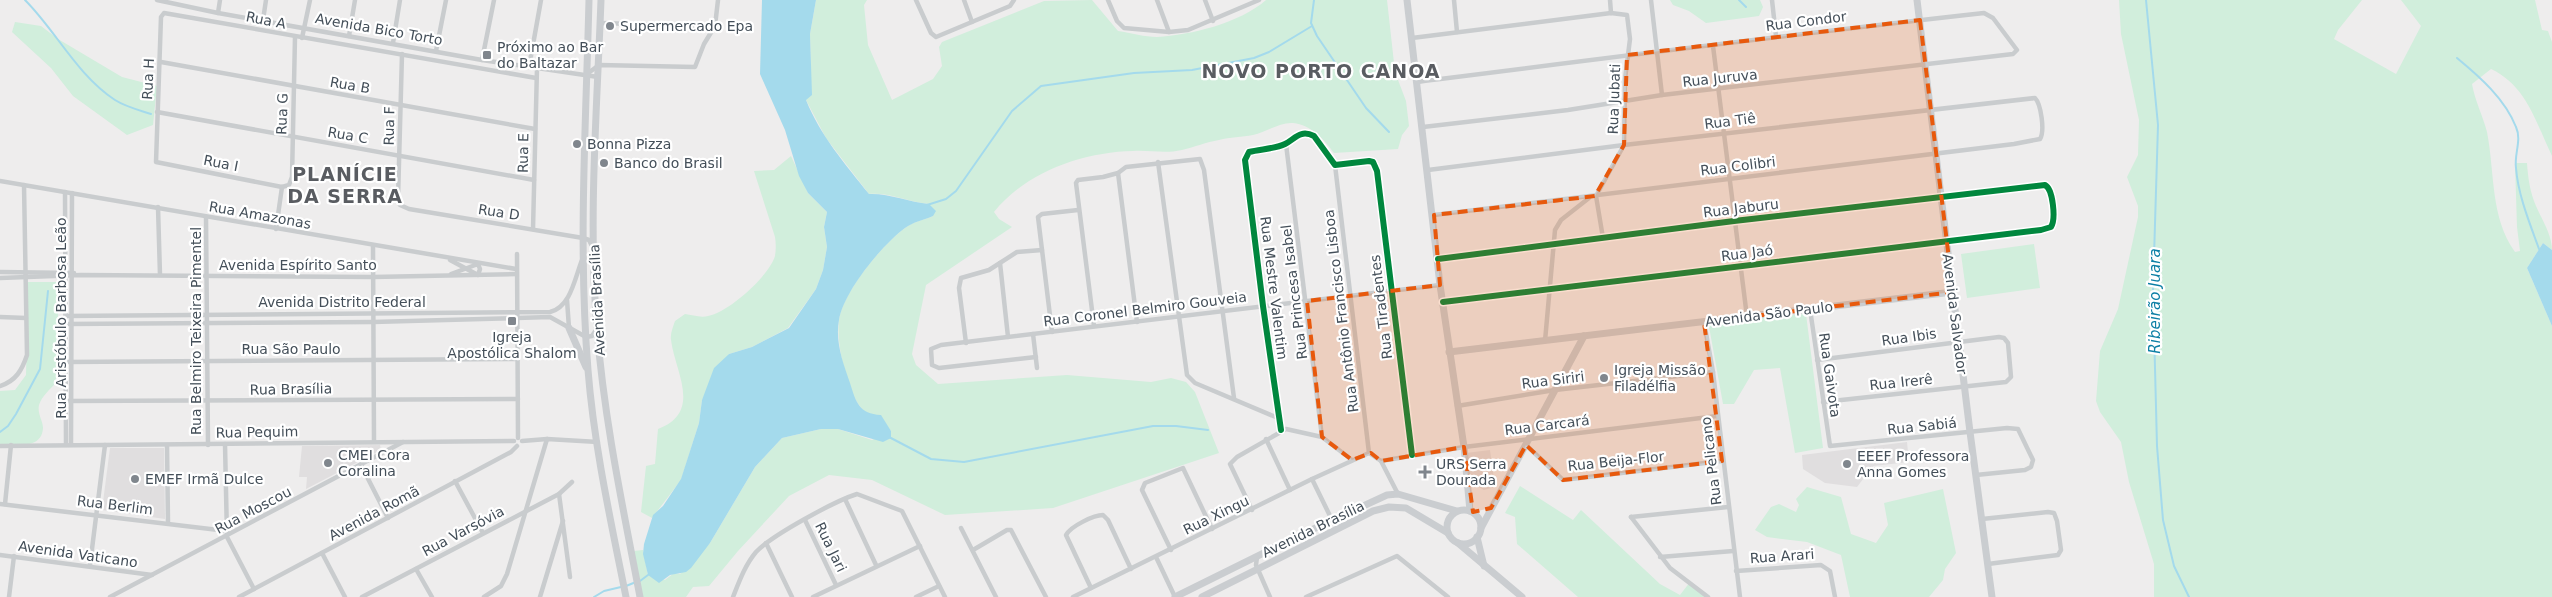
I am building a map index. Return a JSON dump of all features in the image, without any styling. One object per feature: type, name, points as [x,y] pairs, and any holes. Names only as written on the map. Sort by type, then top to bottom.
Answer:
[{"type":"street","name":"Avenida Bico Torto","points":[[157,0],[174,2],[218,13],[482,60],[598,77]]},
{"type":"street","points":[[218,13],[220,0]]},
{"type":"street","points":[[263,20],[266,0]]},
{"type":"street","points":[[302,38],[310,0]]},
{"type":"street","points":[[349,36],[355,0]]},
{"type":"street","points":[[393,43],[400,0]]},
{"type":"street","points":[[436,51],[446,0]]},
{"type":"street","points":[[482,60],[494,0]]},
{"type":"street","points":[[530,67],[541,0]]},
{"type":"street","name":"Avenida Brasília","points":[[589,0],[583,238],[588,372],[610,519],[626,597]]},
{"type":"street","name":"Avenida Brasília","points":[[601,0],[594,251],[597,329],[614,464],[640,597]]},
{"type":"street","points":[[586,75],[599,65],[693,68],[698,64],[704,44],[716,26],[718,0]]},
{"type":"street","points":[[916,0],[930,33],[936,37],[1010,6],[1014,0]]},
{"type":"street","points":[[964,0],[972,22]]},
{"type":"street","points":[[1108,0],[1120,25],[1128,29],[1169,32],[1188,30],[1259,0]]},
{"type":"street","points":[[1157,0],[1169,32]]},
{"type":"street","points":[[1205,0],[1213,21]]},
{"type":"street","points":[[1407,0],[1434,215],[1440,285],[1464,447],[1471,512],[1479,519],[1480,528]]},
{"type":"street","points":[[1454,0],[1458,32]]},
{"type":"street","points":[[1412,38],[1611,13],[1610,0]]},
{"type":"street","points":[[1651,0],[1662,95]]},
{"type":"street","points":[[1772,0],[1776,36]]},
{"type":"street","name":"Avenida Salvador","points":[[1918,0],[1964,386],[1992,597]]},
{"type":"street","name":"Rua H","points":[[156,162],[161,62],[161,17],[164,13],[169,13],[174,2]]},
{"type":"street","name":"Rua A","points":[[169,13],[295,37],[536,78]]},
{"type":"street","name":"Rua Jubati","points":[[1593,196],[1624,144],[1623,102],[1630,39],[1626,14],[1611,13]]},
{"type":"street","name":"Rua Condor","points":[[1417,82],[1713,46],[1776,36],[1988,14],[2017,49]]},
{"type":"street","points":[[600,23],[702,26]]},
{"type":"street","name":"Rua G","points":[[282,187],[289,184],[292,180],[295,37]]},
{"type":"street","points":[[1713,46],[1747,317]]},
{"type":"street","name":"Rua Juruva","points":[[1423,127],[1623,102],[1662,95],[1719,90],[1924,63],[2014,54],[2017,49]]},
{"type":"street","name":"Rua F","points":[[398,199],[402,54]]},
{"type":"street","name":"Rua B","points":[[161,62],[535,129]]},
{"type":"street","name":"Rua E","points":[[534,229],[537,68]]},
{"type":"street","name":"Rua Tiê","points":[[1428,170],[1624,144],[2035,98],[2038,101],[2042,136]]},
{"type":"street","name":"Rua C","points":[[157,112],[534,180]]},
{"type":"street","points":[[1286,144],[1295,136],[1312,135],[1335,165]]},
{"type":"street","name":"Rua Colibri","points":[[1434,215],[1937,153],[2035,140],[2042,136]]},
{"type":"street","name":"Rua Mestre Valentim","points":[[1281,430],[1245,160],[1251,152],[1286,144]]},
{"type":"street","name":"Rua Princesa Isabel","points":[[1286,144],[1307,301],[1322,437]]},
{"type":"street","points":[[1094,326],[1075,185],[1080,180],[1118,173],[1124,167],[1194,158],[1202,160],[1234,398]]},
{"type":"street","name":"Rua Tiradentes","points":[[1335,165],[1367,161],[1373,162],[1377,171],[1412,456]]},
{"type":"street","name":"Rua I","points":[[156,162],[282,187]]},
{"type":"street","points":[[1158,162],[1185,372],[1195,383],[1278,418]]},
{"type":"street","name":"Rua Antônio Francisco Lisboa","points":[[1335,165],[1349,296],[1370,453]]},
{"type":"street","points":[[1118,173],[1137,322]]},
{"type":"street","name":"Rua Amazonas","points":[[0,180],[516,272]]},
{"type":"street","points":[[0,386],[9,384],[22,370],[27,355],[24,185]]},
{"type":"street","name":"Rua Jaburu","points":[[1438,259],[1734,220],[2047,185],[2050,189],[2052,226]]},
{"type":"street","points":[[276,229],[282,187]]},
{"type":"street","points":[[65,192],[65,362],[68,444]]},
{"type":"street","name":"Rua Aristóbulo Barbosa Leão","points":[[68,444],[72,401],[72,193]]},
{"type":"street","points":[[1545,341],[1555,230],[1559,222],[1593,196],[1603,238]]},
{"type":"street","name":"Rua D","points":[[398,199],[400,205],[409,208],[583,238]]},
{"type":"street","points":[[158,207],[160,275]]},
{"type":"street","points":[[1052,332],[1038,219],[1042,214],[1078,210]]},
{"type":"street","name":"Rua Belmiro Teixeira Pimentel","points":[[206,217],[205,276],[208,445]]},
{"type":"street","name":"Rua Jaó","points":[[1443,302],[1947,242],[2040,230],[2052,226]]},
{"type":"street","points":[[583,238],[590,242],[594,251]]},
{"type":"street","points":[[373,246],[374,441]]},
{"type":"street","points":[[966,343],[960,281],[963,277],[989,270],[1017,252],[1042,250]]},
{"type":"street","points":[[517,254],[516,359],[518,440]]},
{"type":"street","points":[[583,256],[567,300],[569,328],[588,372]]},
{"type":"street","points":[[446,258],[467,268],[478,275],[480,269],[478,264],[467,268],[447,275]]},
{"type":"street","points":[[1000,263],[1008,337]]},
{"type":"street","name":"Avenida Espírito Santo","points":[[0,272],[65,275],[372,277],[478,275],[516,272]]},
{"type":"street","name":"Avenida Espírito Santo","points":[[0,278],[65,275]]},
{"type":"street","name":"Rua Coronel Belmiro Gouveia","points":[[1036,357],[939,368],[931,362],[931,349],[941,345],[1440,285]]},
{"type":"street","name":"Avenida São Paulo","points":[[1449,352],[1953,292]]},
{"type":"street","name":"Avenida Distrito Federal","points":[[65,324],[206,321],[373,322],[550,312],[558,309],[567,300]]},
{"type":"street","name":"Rua Gaivota","points":[[1810,309],[1829,444]]},
{"type":"street","name":"Avenida Distrito Federal","points":[[65,316],[516,314],[550,316],[586,337]]},
{"type":"street","points":[[0,318],[26,318]]},
{"type":"street","name":"Rua Pelicano","points":[[1704,322],[1713,372],[1722,461],[1740,597]]},
{"type":"street","points":[[586,337],[592,336],[597,329]]},
{"type":"street","points":[[1033,334],[1037,368]]},
{"type":"street","points":[[1486,568],[1480,554],[1477,537],[1480,528],[1584,336]]},
{"type":"street","name":"Rua Ibis","points":[[1817,360],[1960,341],[2004,338],[2008,343],[2010,380]]},
{"type":"street","name":"Rua São Paulo","points":[[65,362],[516,359]]},
{"type":"street","name":"Rua Siriri","points":[[1457,406],[1555,390],[1713,372]]},
{"type":"street","name":"Rua Irerê","points":[[1823,402],[2000,383],[2010,380]]},
{"type":"street","name":"Rua Brasília","points":[[66,401],[207,402],[518,399]]},
{"type":"street","name":"Rua Carcará","points":[[1381,461],[1464,447],[1527,442],[1717,416]]},
{"type":"street","name":"Rua Sabiá","points":[[1829,444],[1833,447],[2013,428],[2019,430],[2033,460],[2031,467],[2025,470],[1976,475]]},
{"type":"street","points":[[1252,510],[1230,464],[1237,457],[1281,430],[1297,429],[1322,437],[1352,460]]},
{"type":"street","points":[[484,597],[496,590],[505,579],[547,439]]},
{"type":"street","name":"Rua Pequim","points":[[0,446],[68,444],[208,445],[547,439],[598,442]]},
{"type":"street","name":"Avenida Romã","points":[[239,597],[511,452],[518,446],[518,440]]},
{"type":"street","points":[[1266,440],[1290,490]]},
{"type":"street","name":"Rua Moscou","points":[[110,597],[227,537],[405,441]]},
{"type":"street","name":"Rua Beija-Flor","points":[[1527,442],[1564,480],[1722,461]]},
{"type":"street","points":[[225,444],[227,537],[254,589]]},
{"type":"street","points":[[2,504],[11,445]]},
{"type":"street","points":[[90,565],[98,514],[105,445]]},
{"type":"street","points":[[167,445],[168,522]]},
{"type":"street","points":[[1370,453],[1381,461],[1398,494],[1457,512],[1484,512],[1491,508]]},
{"type":"street","name":"Rua Xingu","points":[[1073,597],[1312,479],[1370,453]]},
{"type":"street","points":[[361,465],[388,518]]},
{"type":"street","points":[[1171,550],[1142,490],[1145,483],[1180,468],[1184,469],[1212,529]]},
{"type":"street","points":[[1312,479],[1332,520]]},
{"type":"street","points":[[455,481],[483,532]]},
{"type":"street","name":"Rua Varsóvia","points":[[362,597],[483,532],[560,494],[572,482]]},
{"type":"street","points":[[560,494],[570,577]]},
{"type":"street","points":[[733,597],[750,561],[766,543],[805,520],[845,499],[859,494],[899,509],[904,514],[945,597]]},
{"type":"street","name":"Avenida Brasília","points":[[1175,597],[1376,499],[1398,494]]},
{"type":"street","points":[[845,499],[876,565]]},
{"type":"street","name":"Rua Berlim","points":[[2,504],[168,522],[226,531]]},
{"type":"street","points":[[1708,597],[1670,568],[1631,517],[1728,507]]},
{"type":"street","name":"Avenida Brasília","points":[[1203,597],[1373,511],[1388,508],[1406,508],[1448,533]]},
{"type":"street","points":[[1457,512],[1447,523],[1448,533],[1486,568],[1522,597]]},
{"type":"street","points":[[1982,520],[2048,512],[2054,513],[2057,521],[2060,550],[2058,555],[1988,564]]},
{"type":"street","points":[[1091,588],[1066,537],[1070,530],[1098,515],[1104,515],[1108,520],[1131,569]]},
{"type":"street","points":[[540,597],[564,518]]},
{"type":"street","name":"Rua Jari","points":[[805,520],[836,585]]},
{"type":"street","points":[[961,528],[996,597]]},
{"type":"street","points":[[973,550],[1007,530],[1011,530],[1046,597]]},
{"type":"street","points":[[1458,542],[1468,543],[1477,537]]},
{"type":"street","points":[[766,543],[792,597]]},
{"type":"street","points":[[813,597],[876,565],[920,546]]},
{"type":"street","points":[[1660,557],[1733,551]]},
{"type":"street","points":[[322,553],[345,597]]},
{"type":"street","name":"Avenida Vaticano","points":[[0,554],[154,575]]},
{"type":"street","points":[[9,597],[14,556]]},
{"type":"street","points":[[1258,556],[1258,569],[1270,597]]},
{"type":"street","points":[[1306,597],[1397,556],[1448,597]]},
{"type":"street","points":[[1156,557],[1175,597]]},
{"type":"street","name":"Rua Arari","points":[[1736,571],[1822,565],[1830,571],[1835,597]]},
{"type":"street","points":[[416,569],[432,597]]},
{"type":"street","points":[[1203,597],[1209,590],[1208,581]]},
{"type":"street","points":[[916,597],[939,586]]},
{"type":"highlighted area","points":[[1920,20],[1953,292],[1704,322],[1722,461],[1563,480],[1526,445],[1491,508],[1473,512],[1464,447],[1381,461],[1371,453],[1352,460],[1322,437],[1307,301],[1440,285],[1434,215],[1595,196],[1624,145],[1627,55]]},
{"type":"shaded area","name":"EEEF Professora Anna Gomes","points":[[1907,442],[1909,462],[1873,466],[1857,487],[1825,483],[1803,469],[1802,455]]},
{"type":"shaded area","name":"CMEI Cora Coralina","points":[[380,445],[381,450],[306,489],[307,477],[299,477],[302,446]]},
{"type":"shaded area","name":"EMEF Irmã Dulce","points":[[110,448],[164,448],[165,519],[102,510]]},
{"type":"shaded area","points":[[1490,450],[1495,487],[1484,490],[1470,482],[1466,453]]},
{"type":"green space","points":[[816,0],[867,0],[864,5],[868,45],[892,100],[933,79],[942,66],[939,47],[942,42],[1044,1],[1092,0],[1118,31],[1157,37],[1185,34],[1229,21],[1243,15],[1266,0],[1387,0],[1395,72],[1406,101],[1409,126],[1402,135],[1398,149],[1334,153],[1311,130],[1300,124],[1288,123],[1253,135],[1223,139],[1176,151],[1114,152],[1075,160],[1039,175],[1007,198],[994,212],[999,219],[1012,227],[926,285],[912,354],[916,365],[938,384],[1067,375],[1151,382],[1171,378],[1186,382],[1195,392],[1219,453],[1053,508],[945,515],[872,480],[829,475],[789,496],[738,551],[709,586],[693,587],[686,597],[643,597],[634,551],[643,550],[648,575],[665,580],[674,573],[680,574],[710,543],[755,467],[782,438],[821,429],[838,429],[872,440],[891,431],[862,409],[854,397],[843,364],[838,330],[839,320],[848,296],[875,257],[908,226],[933,216],[929,204],[884,194],[869,194],[826,138],[806,100],[811,72],[810,34]]},
{"type":"green space","points":[[1670,0],[1760,0],[1763,7],[1759,16],[1706,23],[1689,11],[1673,5]]},
{"type":"green space","points":[[2119,0],[2362,0],[2338,30],[2334,39],[2396,74],[2421,26],[2401,0],[2535,0],[2542,30],[2548,31],[2552,42],[2552,156],[2535,118],[2522,95],[2503,76],[2491,69],[2472,84],[2487,132],[2497,209],[2507,238],[2515,252],[2520,251],[2517,227],[2515,163],[2527,163],[2532,195],[2552,244],[2552,250],[2543,243],[2527,268],[2552,326],[2552,597],[2154,597],[2154,564],[2129,482],[2121,442],[2100,412],[2096,401],[2100,351],[2118,309],[2138,217],[2138,206],[2127,177],[2138,155],[2139,120],[2121,34]]},
{"type":"green space","points":[[15,22],[41,26],[58,39],[122,77],[157,86],[153,125],[127,135],[73,96],[51,68],[12,32]]},
{"type":"green space","points":[[791,156],[808,193],[827,212],[824,227],[827,247],[823,270],[816,289],[788,328],[752,347],[729,354],[702,400],[699,423],[681,480],[652,518],[641,512],[646,466],[655,464],[658,429],[672,422],[680,412],[683,402],[681,378],[671,340],[675,321],[685,314],[702,317],[717,313],[737,301],[765,273],[775,256],[775,239],[754,171],[774,170]]},
{"type":"green space","points":[[2034,244],[2040,288],[1967,298],[1961,254]]},
{"type":"green space","points":[[28,282],[59,282],[56,383],[44,396],[39,405],[43,428],[38,440],[26,445],[0,444],[0,391],[15,390],[26,375]]},
{"type":"green space","points":[[1806,314],[1823,448],[1795,453],[1780,368],[1754,370],[1734,404],[1723,404],[1708,321]]},
{"type":"green space","points":[[1520,486],[1573,520],[1581,510],[1660,584],[1680,595],[1690,582],[1707,597],[1578,597],[1517,544],[1515,517],[1505,513]]},
{"type":"green space","points":[[1807,487],[1841,497],[1851,534],[1876,543],[1888,525],[1884,503],[1943,489],[1956,553],[1945,569],[1943,580],[1929,597],[1850,597],[1841,555],[1807,542],[1767,537],[1755,530],[1771,507],[1779,504],[1796,512],[1799,505],[1796,499]]},
{"type":"water","points":[[762,0],[816,0],[810,34],[812,95],[806,100],[818,125],[869,194],[929,204],[936,211],[933,216],[905,228],[875,257],[848,296],[839,320],[840,352],[854,396],[863,409],[881,415],[891,431],[891,438],[883,442],[838,429],[821,429],[782,438],[755,467],[710,543],[691,568],[686,572],[670,575],[659,583],[648,575],[643,554],[644,544],[653,515],[663,506],[681,479],[699,423],[702,400],[714,368],[729,354],[752,347],[789,328],[816,289],[823,270],[827,247],[824,227],[827,212],[808,193],[799,176],[785,130],[760,74]]},
{"type":"water","points":[[2543,243],[2552,250],[2552,326],[2527,268]]},
{"type":"waterway","points":[[25,0],[47,25],[78,66],[101,90],[119,102],[151,114]]},
{"type":"waterway","points":[[1314,0],[1311,23],[1317,36],[1366,108],[1389,132]]},
{"type":"waterway","points":[[1739,0],[1746,7]]},
{"type":"waterway","name":"Ribeirão Juara","points":[[2146,0],[2158,125],[2153,290],[2157,446],[2163,520],[2174,566],[2189,597]]},
{"type":"waterway","points":[[927,205],[946,199],[956,191],[1012,111],[1041,86],[1134,73],[1192,70],[1254,58],[1269,52],[1312,26]]},
{"type":"waterway","points":[[2457,58],[2499,98],[2516,127],[2518,132],[2516,163],[2519,189],[2539,249]]},
{"type":"waterway","points":[[0,432],[8,426],[16,414],[40,369],[48,291]]},
{"type":"waterway","points":[[889,437],[931,459],[964,462],[1153,426],[1176,426],[1208,430]]},
{"type":"waterway","points":[[640,581],[648,575]]},
{"type":"waterway","points":[[626,586],[636,582]]},
{"type":"waterway","points":[[594,597],[604,591],[621,587]]},
{"type":"cycle path","points":[[1281,430],[1245,160],[1249,152],[1281,146],[1301,134],[1309,134],[1314,136],[1335,165],[1369,161],[1373,162],[1377,171],[1412,455]]},
{"type":"cycle path","points":[[1438,259],[1734,221],[2045,185],[2050,192],[2053,204],[2053,223],[2051,227],[2041,230],[1443,302]]},
{"type":"place","name":"Supermercado Epa","points":[[610,26]]},
{"type":"place","name":"Próximo ao Bar do Baltazar","points":[[487,55]]},
{"type":"place","name":"Bonna Pizza","points":[[577,144]]},
{"type":"place","name":"Banco do Brasil","points":[[604,163]]},
{"type":"place","name":"Igreja Apostólica Shalom","points":[[512,321]]},
{"type":"place","name":"Igreja Missão Filadélfia","points":[[1604,378]]},
{"type":"place","name":"CMEI Cora Coralina","points":[[328,463]]},
{"type":"place","name":"EEEF Professora Anna Gomes","points":[[1847,464]]},
{"type":"place","name":"URS Serra Dourada","points":[[1425,472]]},
{"type":"place","name":"EMEF Irmã Dulce","points":[[135,479]]},
{"type":"district","name":"NOVO PORTO CANOA","points":[[1321,71]]},
{"type":"district","name":"PLANÍCIE DA SERRA","points":[[345,185]]}]
